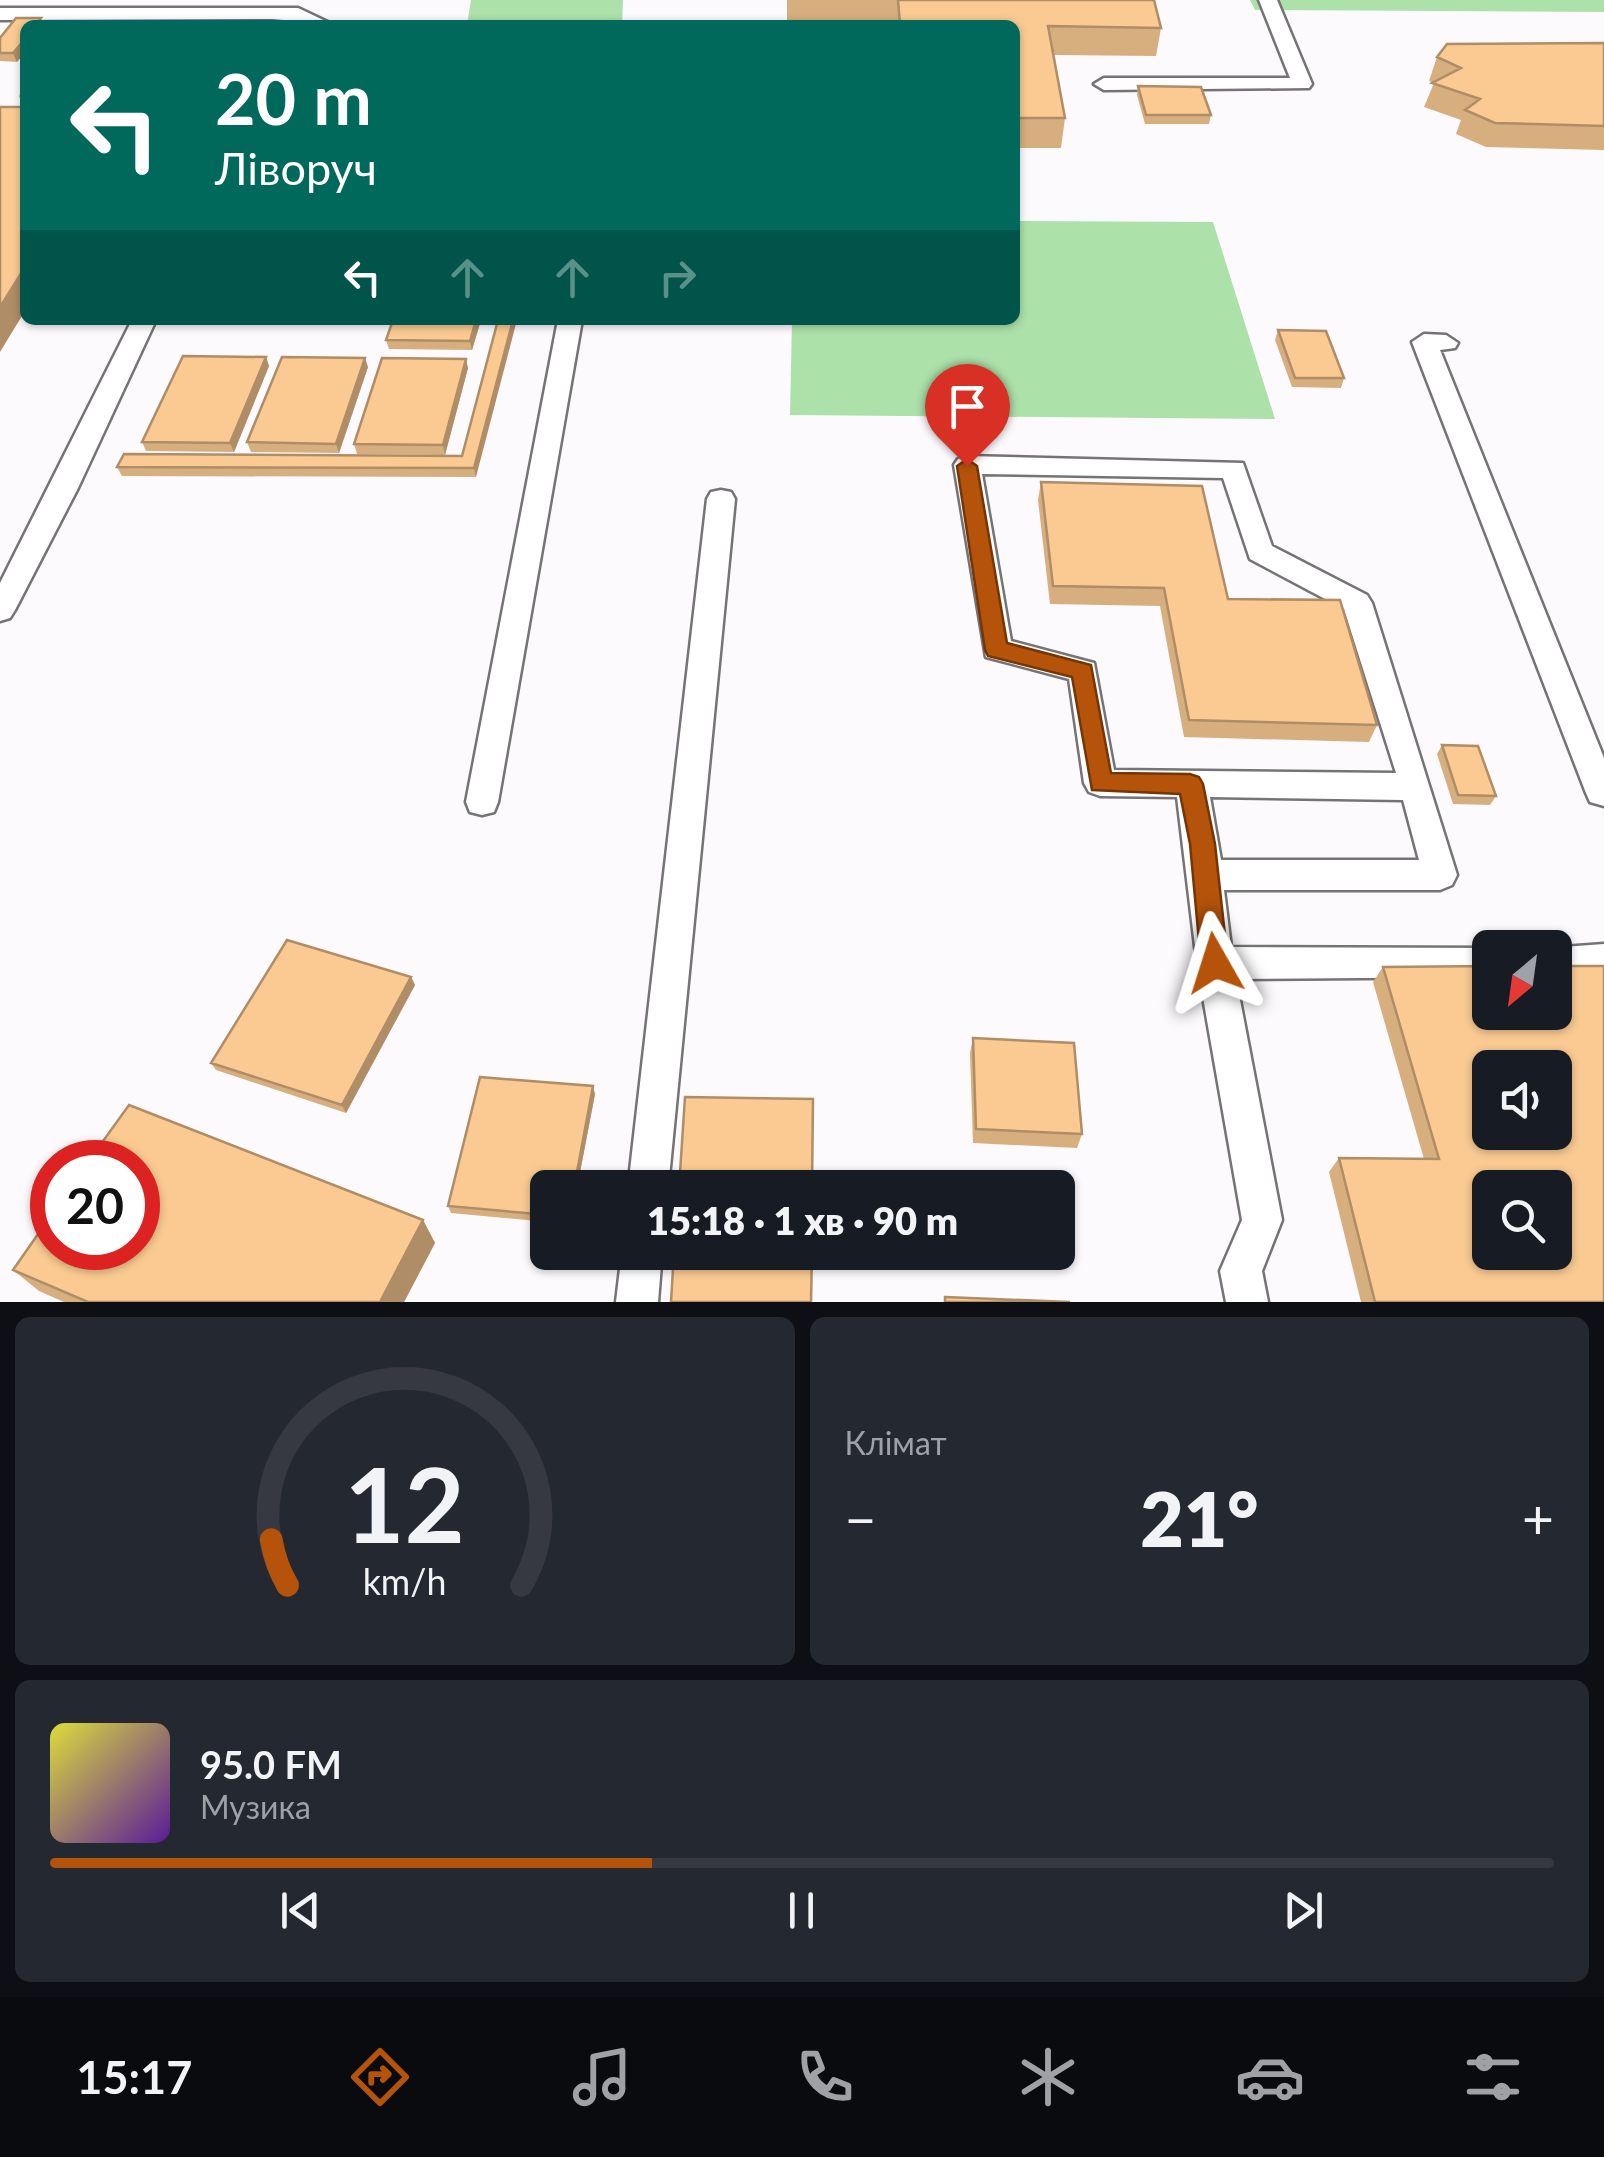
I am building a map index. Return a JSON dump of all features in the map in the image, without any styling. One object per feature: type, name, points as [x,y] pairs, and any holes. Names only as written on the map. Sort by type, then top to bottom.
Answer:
[{"type":"lane","points":[[1104,84],[1302,84],[1268,0]]},
{"type":"lane","points":[[0,14],[273,13],[298,14],[313,20]]},
{"type":"lane","points":[[0,610],[64,488],[142,325]]},
{"type":"lane","points":[[482,802],[569,325]]},
{"type":"lane","points":[[1446,344],[1424,342],[1602,793]]},
{"type":"lane","points":[[1205,875],[1440,876],[1416,787],[1357,604],[1260,552],[1234,469],[967,466],[996,650],[1082,671],[1100,783],[1416,787]]},
{"type":"lane","points":[[650,1170],[721,500]]},
{"type":"lane","points":[[1190,784],[1215,963],[1262,1220],[1241,1270],[1246,1302]]},
{"type":"lane","points":[[1572,961],[1604,960]]},
{"type":"lane","points":[[1215,963],[1472,961]]},
{"type":"lane","points":[[637,1302],[640,1270]]},
{"type":"green space","points":[[471,0],[623,0],[622,20],[468,20]]},
{"type":"green space","points":[[1250,0],[1604,0],[1604,12],[1255,10]]},
{"type":"green space","points":[[1020,221],[1213,222],[1275,419],[790,415],[792,325],[1020,325]]},
{"type":"building","points":[[898,0],[1154,0],[1161,28],[1048,26],[1065,118],[1020,118],[1020,20],[900,20]]},
{"type":"building","points":[[16,18],[41,18],[20,20],[20,45],[13,53],[0,53],[0,38]]},
{"type":"building","points":[[1604,43],[1604,126],[1495,123],[1465,110],[1480,99],[1432,83],[1461,68],[1437,57],[1447,44]]},
{"type":"building","points":[[1138,86],[1201,87],[1211,115],[1146,115]]},
{"type":"building","points":[[0,107],[20,107],[20,275],[0,307]]},
{"type":"building","points":[[391,325],[475,325],[470,341],[386,340]]},
{"type":"building","points":[[497,325],[512,325],[474,468],[117,467],[124,454],[462,456]]},
{"type":"building","points":[[1278,330],[1326,331],[1344,378],[1295,378]]},
{"type":"building","points":[[183,356],[266,357],[230,443],[142,442]]},
{"type":"building","points":[[282,357],[365,358],[336,444],[247,442]]},
{"type":"building","points":[[382,358],[466,359],[443,445],[354,444]]},
{"type":"building","points":[[1041,482],[1202,486],[1228,599],[1340,600],[1377,725],[1189,720],[1164,588],[1053,586]]},
{"type":"building","points":[[1442,745],[1478,746],[1496,796],[1458,795]]},
{"type":"building","points":[[287,940],[411,977],[342,1105],[211,1063]]},
{"type":"building","points":[[1472,966],[1472,1030],[1572,1030],[1572,966],[1604,966],[1604,1302],[1375,1302],[1339,1158],[1439,1159],[1383,967]]},
{"type":"building","points":[[973,1038],[1074,1043],[1082,1134],[976,1129]]},
{"type":"building","points":[[480,1077],[593,1086],[577,1170],[530,1170],[530,1213],[448,1206]]},
{"type":"building","points":[[685,1097],[813,1099],[812,1170],[680,1170]]},
{"type":"building","points":[[129,1105],[423,1220],[380,1302],[88,1302],[13,1270],[30,1246],[30,1270],[160,1270],[160,1140],[104,1140]]},
{"type":"building","points":[[673,1270],[812,1270],[811,1302],[671,1302]]},
{"type":"building","points":[[945,1297],[1070,1302],[945,1302]]},
{"type":"route","points":[[967,466],[996,650],[1082,671],[1100,783],[1190,784],[1202,844],[1215,963]]}]
